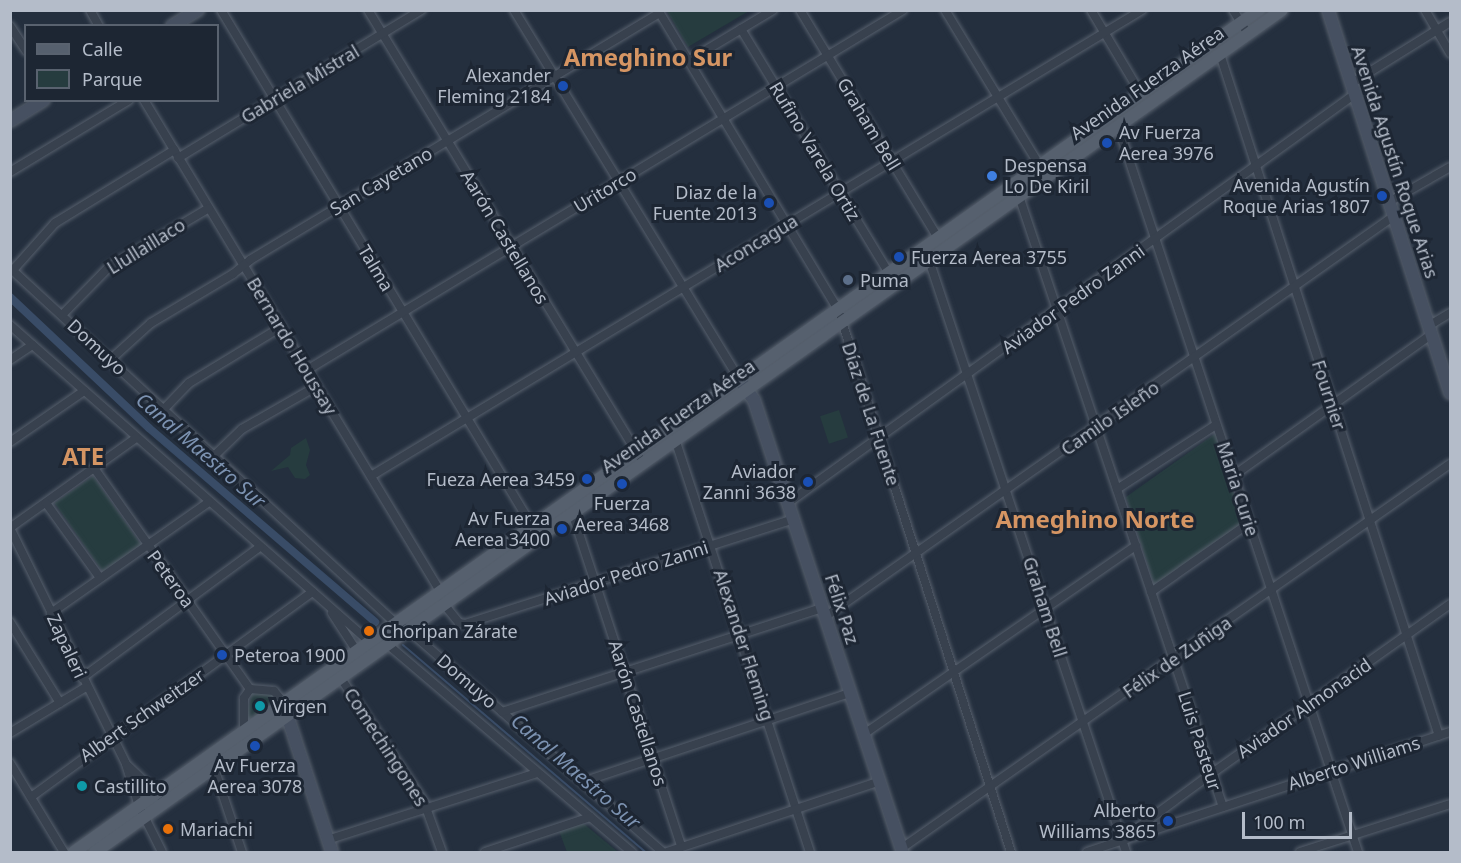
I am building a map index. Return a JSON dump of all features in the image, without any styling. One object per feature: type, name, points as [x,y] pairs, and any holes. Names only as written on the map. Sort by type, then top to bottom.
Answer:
[{"type":"main road","points":[[175,24],[198,10]]},
{"type":"main road","name":"Avenida Fuerza Aérea","points":[[162,797],[214,768],[386,644],[441,597],[532,526],[640,457],[743,385],[842,323],[1220,54],[1260,10]]},
{"type":"main road","name":"Avenida Fuerza Aérea","points":[[95,852],[243,730],[394,622],[441,597],[572,512],[640,457],[675,439],[838,309],[1141,94],[1244,29],[1282,10]]},
{"type":"main road","name":"Avenida Agustín Roque Arias","points":[[1328,10],[1450,393]]},
{"type":"main road","points":[[10,121],[41,102]]},
{"type":"main road","name":"Félix Paz","points":[[743,385],[794,519],[903,850]]},
{"type":"main road","points":[[386,644],[386,637],[396,628],[394,622]]},
{"type":"main road","points":[[287,715],[332,852]]},
{"type":"main road","name":"Avenida Fuerza Aérea","points":[[74,852],[142,812]]},
{"type":"street","points":[[90,10],[98,24]]},
{"type":"street","name":"Talma","points":[[220,10],[532,526]]},
{"type":"street","name":"Aarón Castellanos","points":[[368,10],[640,457]]},
{"type":"street","name":"Gabriela Mistral","points":[[12,269],[55,223],[274,99],[421,10]]},
{"type":"street","points":[[514,10],[743,385]]},
{"type":"street","points":[[688,61],[773,10]]},
{"type":"street","name":"Graham Bell","points":[[800,10],[938,238]]},
{"type":"street","name":"Uritorco","points":[[307,370],[903,10]]},
{"type":"street","points":[[945,10],[1040,166]]},
{"type":"street","points":[[1091,10],[1141,94]]},
{"type":"street","name":"Aconcagua","points":[[371,476],[1142,10]]},
{"type":"street","points":[[1233,10],[1244,29]]},
{"type":"street","points":[[1425,10],[1450,53]]},
{"type":"street","name":"San Cayetano","points":[[110,360],[151,323],[658,12]]},
{"type":"street","name":"Díaz de La Fuente","points":[[658,12],[838,309],[1011,852]]},
{"type":"street","name":"Aviador Pedro Zanni","points":[[788,502],[1157,239],[1353,89],[1450,22]]},
{"type":"street","points":[[10,26],[24,48]]},
{"type":"street","name":"Rufino Varela Ortiz","points":[[741,29],[889,273]]},
{"type":"street","name":"Fournier","points":[[1220,54],[1439,735]]},
{"type":"street","points":[[10,172],[126,102]]},
{"type":"street","name":"Bernardo Houssay","points":[[145,102],[371,476],[441,597],[459,623]]},
{"type":"street","name":"Maria Curie","points":[[1118,126],[1358,852]]},
{"type":"street","points":[[1389,202],[1450,167]]},
{"type":"street","name":"Luis Pasteur","points":[[1019,196],[1223,807]]},
{"type":"street","name":"Llullaillaco","points":[[62,315],[108,268],[209,208]]},
{"type":"street","name":"Camilo Isleño","points":[[502,712],[739,634],[824,612],[916,555],[1394,216]]},
{"type":"street","name":"Graham Bell","points":[[929,260],[1126,852]]},
{"type":"street","name":"Domuyo","points":[[12,269],[394,622]]},
{"type":"street","points":[[1233,476],[1431,330],[1450,313]]},
{"type":"street","points":[[10,325],[369,641]]},
{"type":"street","points":[[163,410],[189,383],[281,327]]},
{"type":"street","points":[[10,360],[32,345]]},
{"type":"street","points":[[213,456],[242,429],[317,386]]},
{"type":"street","points":[[10,442],[84,391]]},
{"type":"street","points":[[1118,489],[1216,425]]},
{"type":"street","points":[[10,528],[136,438]]},
{"type":"street","name":"Alexander Fleming","points":[[675,439],[712,546],[810,852]]},
{"type":"street","name":"Félix de Zuñiga","points":[[903,850],[1450,464]]},
{"type":"street","name":"Peteroa","points":[[94,468],[250,689]]},
{"type":"street","points":[[51,613],[209,502]]},
{"type":"street","points":[[46,503],[100,578]]},
{"type":"street","name":"Aarón Castellanos","points":[[572,512],[681,845]]},
{"type":"street","name":"Aviador Pedro Zanni","points":[[459,623],[465,624],[794,519]]},
{"type":"street","points":[[1151,592],[1249,523]]},
{"type":"street","name":"Zapaleri","points":[[10,528],[81,678],[126,764],[142,812],[162,852]]},
{"type":"street","points":[[864,734],[1136,546]]},
{"type":"street","points":[[81,678],[260,547]]},
{"type":"street","name":"Albert Schweitzer","points":[[31,797],[111,736],[226,656],[312,592]]},
{"type":"street","name":"Aviador Almonacid","points":[[1133,837],[1136,829],[1450,604]]},
{"type":"street","points":[[327,605],[356,650]]},
{"type":"street","points":[[10,622],[60,704]]},
{"type":"street","name":"Domuyo","points":[[406,628],[665,852]]},
{"type":"street","name":"Domuyo","points":[[386,644],[632,852]]},
{"type":"street","name":"Comechingones","points":[[340,677],[427,808],[442,852]]},
{"type":"street","points":[[10,733],[86,687]]},
{"type":"street","points":[[243,730],[244,698],[250,689],[274,691],[283,702]]},
{"type":"street","points":[[582,782],[850,693]]},
{"type":"street","name":"Alberto Williams","points":[[1087,852],[1450,732]]},
{"type":"street","points":[[10,763],[64,852]]},
{"type":"street","name":"Zapaleri","points":[[126,764],[162,797]]},
{"type":"street","points":[[214,768],[242,852]]},
{"type":"street","points":[[327,840],[537,773]]},
{"type":"street","points":[[665,852],[880,781]]},
{"type":"street","points":[[1300,852],[1450,804]]},
{"type":"street","points":[[485,852],[590,817]]},
{"type":"green space","points":[[667,11],[749,11],[688,47]]},
{"type":"green space","points":[[839,410],[848,438],[829,444],[820,416]]},
{"type":"green space","points":[[1216,433],[1243,524],[1154,585],[1126,497]]},
{"type":"green space","points":[[306,438],[310,450],[306,465],[310,475],[305,479],[295,478],[288,467],[271,471],[290,455],[291,448]]},
{"type":"green space","points":[[93,476],[141,545],[103,572],[54,503]]},
{"type":"green space","points":[[252,691],[274,695],[278,703],[251,722],[247,715]]},
{"type":"green space","points":[[583,823],[618,852],[567,852],[559,831]]},
{"type":"waterway","name":"Canal Maestro Sur","points":[[10,297],[149,428],[375,622]]},
{"type":"waterway","name":"Canal Maestro Sur","points":[[403,645],[645,852]]},
{"type":"place","name":"Alexander Fleming 2184","points":[[563,86]]},
{"type":"place","name":"Av Fuerza Aerea 3976","points":[[1107,143]]},
{"type":"place","name":"Despensa Lo De Kiril","points":[[992,176]]},
{"type":"place","name":"Avenida Agustín Roque Arias 1807","points":[[1382,196]]},
{"type":"place","name":"Diaz de la Fuente 2013","points":[[769,203]]},
{"type":"place","name":"Fuerza Aerea 3755","points":[[899,257]]},
{"type":"place","name":"Puma","points":[[848,280]]},
{"type":"place","name":"Fueza Aerea 3459","points":[[587,479]]},
{"type":"place","name":"Aviador Zanni 3638","points":[[808,482]]},
{"type":"place","name":"Fuerza Aerea 3468","points":[[622,484]]},
{"type":"place","name":"Av Fuerza Aerea 3400","points":[[562,529]]},
{"type":"place","name":"Choripan Zárate","points":[[369,631]]},
{"type":"place","name":"Peteroa 1900","points":[[222,655]]},
{"type":"place","name":"Virgen","points":[[260,706]]},
{"type":"place","name":"Av Fuerza Aerea 3078","points":[[255,746]]},
{"type":"place","name":"Castillito","points":[[82,786]]},
{"type":"place","name":"Alberto Williams 3865","points":[[1168,821]]},
{"type":"place","name":"Mariachi","points":[[168,829]]},
{"type":"district","name":"Ameghino Sur","points":[[648,57]]},
{"type":"district","name":"ATE","points":[[83,456]]},
{"type":"district","name":"Ameghino Norte","points":[[1095,519]]}]
